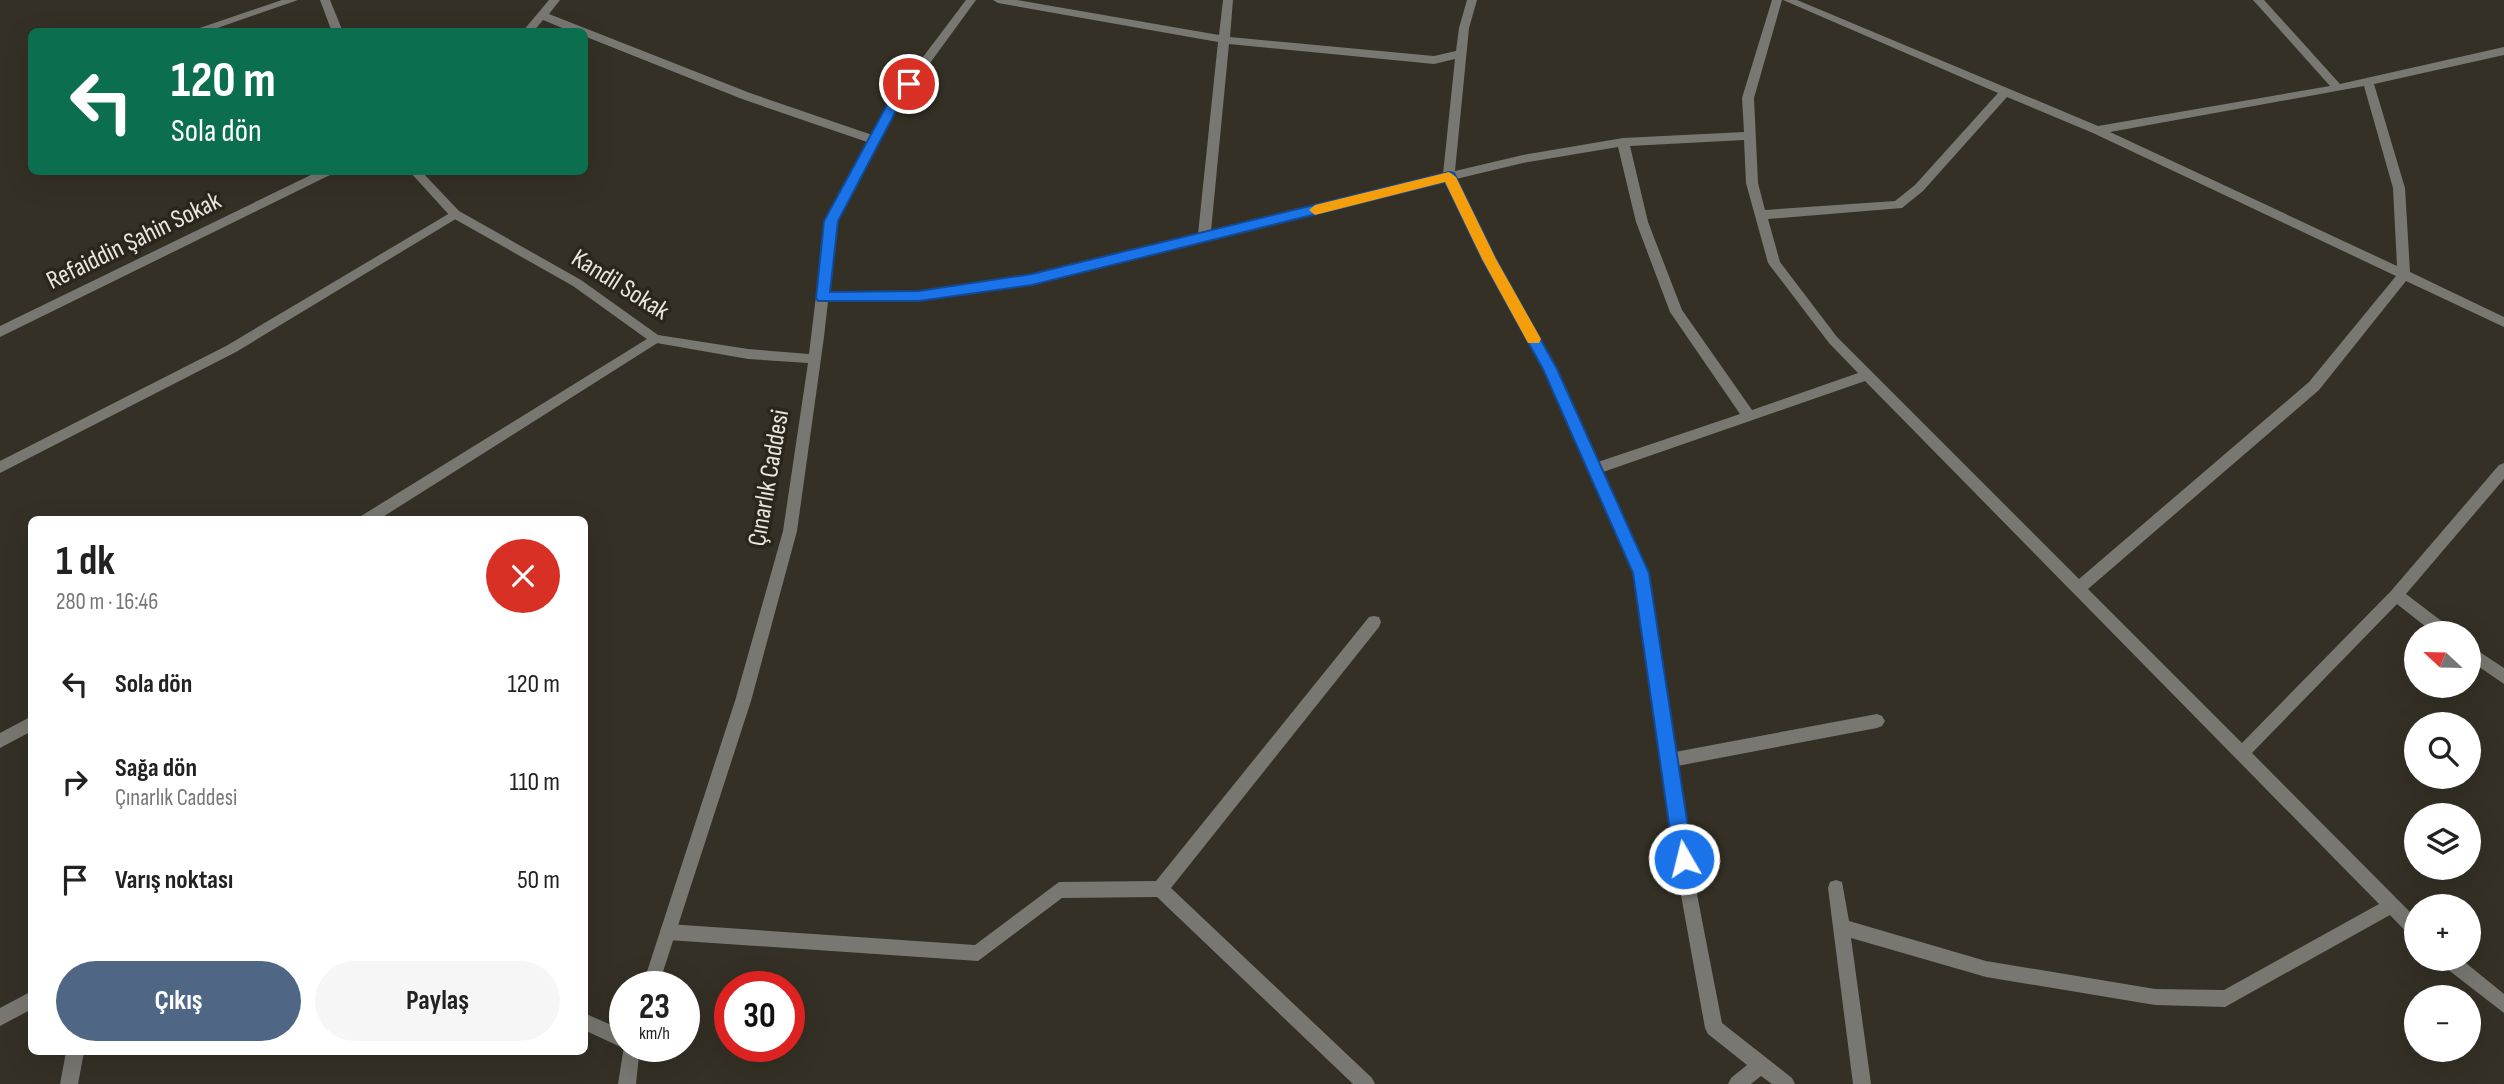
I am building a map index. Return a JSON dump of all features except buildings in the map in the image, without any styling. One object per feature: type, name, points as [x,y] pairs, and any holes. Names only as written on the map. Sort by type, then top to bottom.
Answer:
[{"type":"street","points":[[206,28],[293,0]]},
{"type":"street","points":[[325,0],[336,28]]},
{"type":"street","points":[[530,28],[555,0]]},
{"type":"street","name":"Çınarlık Caddesi","points":[[655,971],[743,701],[790,531],[815,359],[831,221],[893,105],[971,0]]},
{"type":"street","points":[[998,0],[1225,40],[1434,61],[1461,54]]},
{"type":"street","points":[[1204,237],[1228,0]]},
{"type":"street","points":[[1472,0],[1464,28],[1449,177],[1489,259],[1550,369],[1641,573],[1687,884],[1714,1028],[1786,1084]]},
{"type":"street","points":[[1777,0],[1748,98],[1752,183],[1774,263],[1833,340],[2404,918]]},
{"type":"street","points":[[1788,0],[2097,130],[2504,321]]},
{"type":"street","points":[[2258,0],[2338,88]]},
{"type":"street","points":[[541,15],[574,28]]},
{"type":"street","points":[[588,34],[746,96],[874,140]]},
{"type":"street","points":[[2097,130],[2338,88],[2504,51]]},
{"type":"street","points":[[2078,589],[2314,386],[2404,275],[2399,188],[2368,81]]},
{"type":"street","points":[[1761,215],[1898,205],[1919,188],[2006,90]]},
{"type":"street","points":[[823,298],[919,296],[1032,279],[1522,159],[1623,142],[1750,136]]},
{"type":"street","points":[[1623,142],[1642,222],[1675,312],[1749,416]]},
{"type":"street","name":"Refaiddin Şahin Sokak","points":[[0,332],[320,175]]},
{"type":"street","name":"Kandil Sokak","points":[[419,175],[455,214],[577,284],[655,339],[748,354],[815,359]]},
{"type":"street","points":[[0,467],[231,349],[455,214]]},
{"type":"street","points":[[372,516],[655,339]]},
{"type":"street","points":[[1595,469],[1867,374]]},
{"type":"street","points":[[2241,754],[2396,595],[2504,469]]},
{"type":"street","points":[[2396,595],[2430,621]]},
{"type":"street","points":[[1160,889],[1374,622]]},
{"type":"street","points":[[2482,661],[2504,677]]},
{"type":"street","points":[[1669,761],[1877,722]]},
{"type":"street","points":[[0,741],[28,725]]},
{"type":"street","points":[[1836,888],[1862,1084]]},
{"type":"street","points":[[668,932],[978,953],[1059,890],[1160,889],[1366,1084]]},
{"type":"street","points":[[1841,927],[1986,969],[2155,996],[2225,999],[2391,906]]},
{"type":"street","points":[[2463,971],[2504,1005]]},
{"type":"street","points":[[0,1017],[28,1001]]},
{"type":"street","points":[[588,1023],[609,1033]]},
{"type":"street","points":[[69,1084],[74,1055]]},
{"type":"street","points":[[627,1084],[629,1062]]},
{"type":"street","points":[[1737,1084],[1761,1065]]},
{"type":"slow traffic","points":[[1315,210],[1449,177],[1489,259],[1533,339]]},
{"type":"route","points":[[909,84],[893,105],[831,221],[823,298],[919,296],[1032,279],[1449,177],[1489,259],[1550,369],[1641,573],[1684,859]]}]
